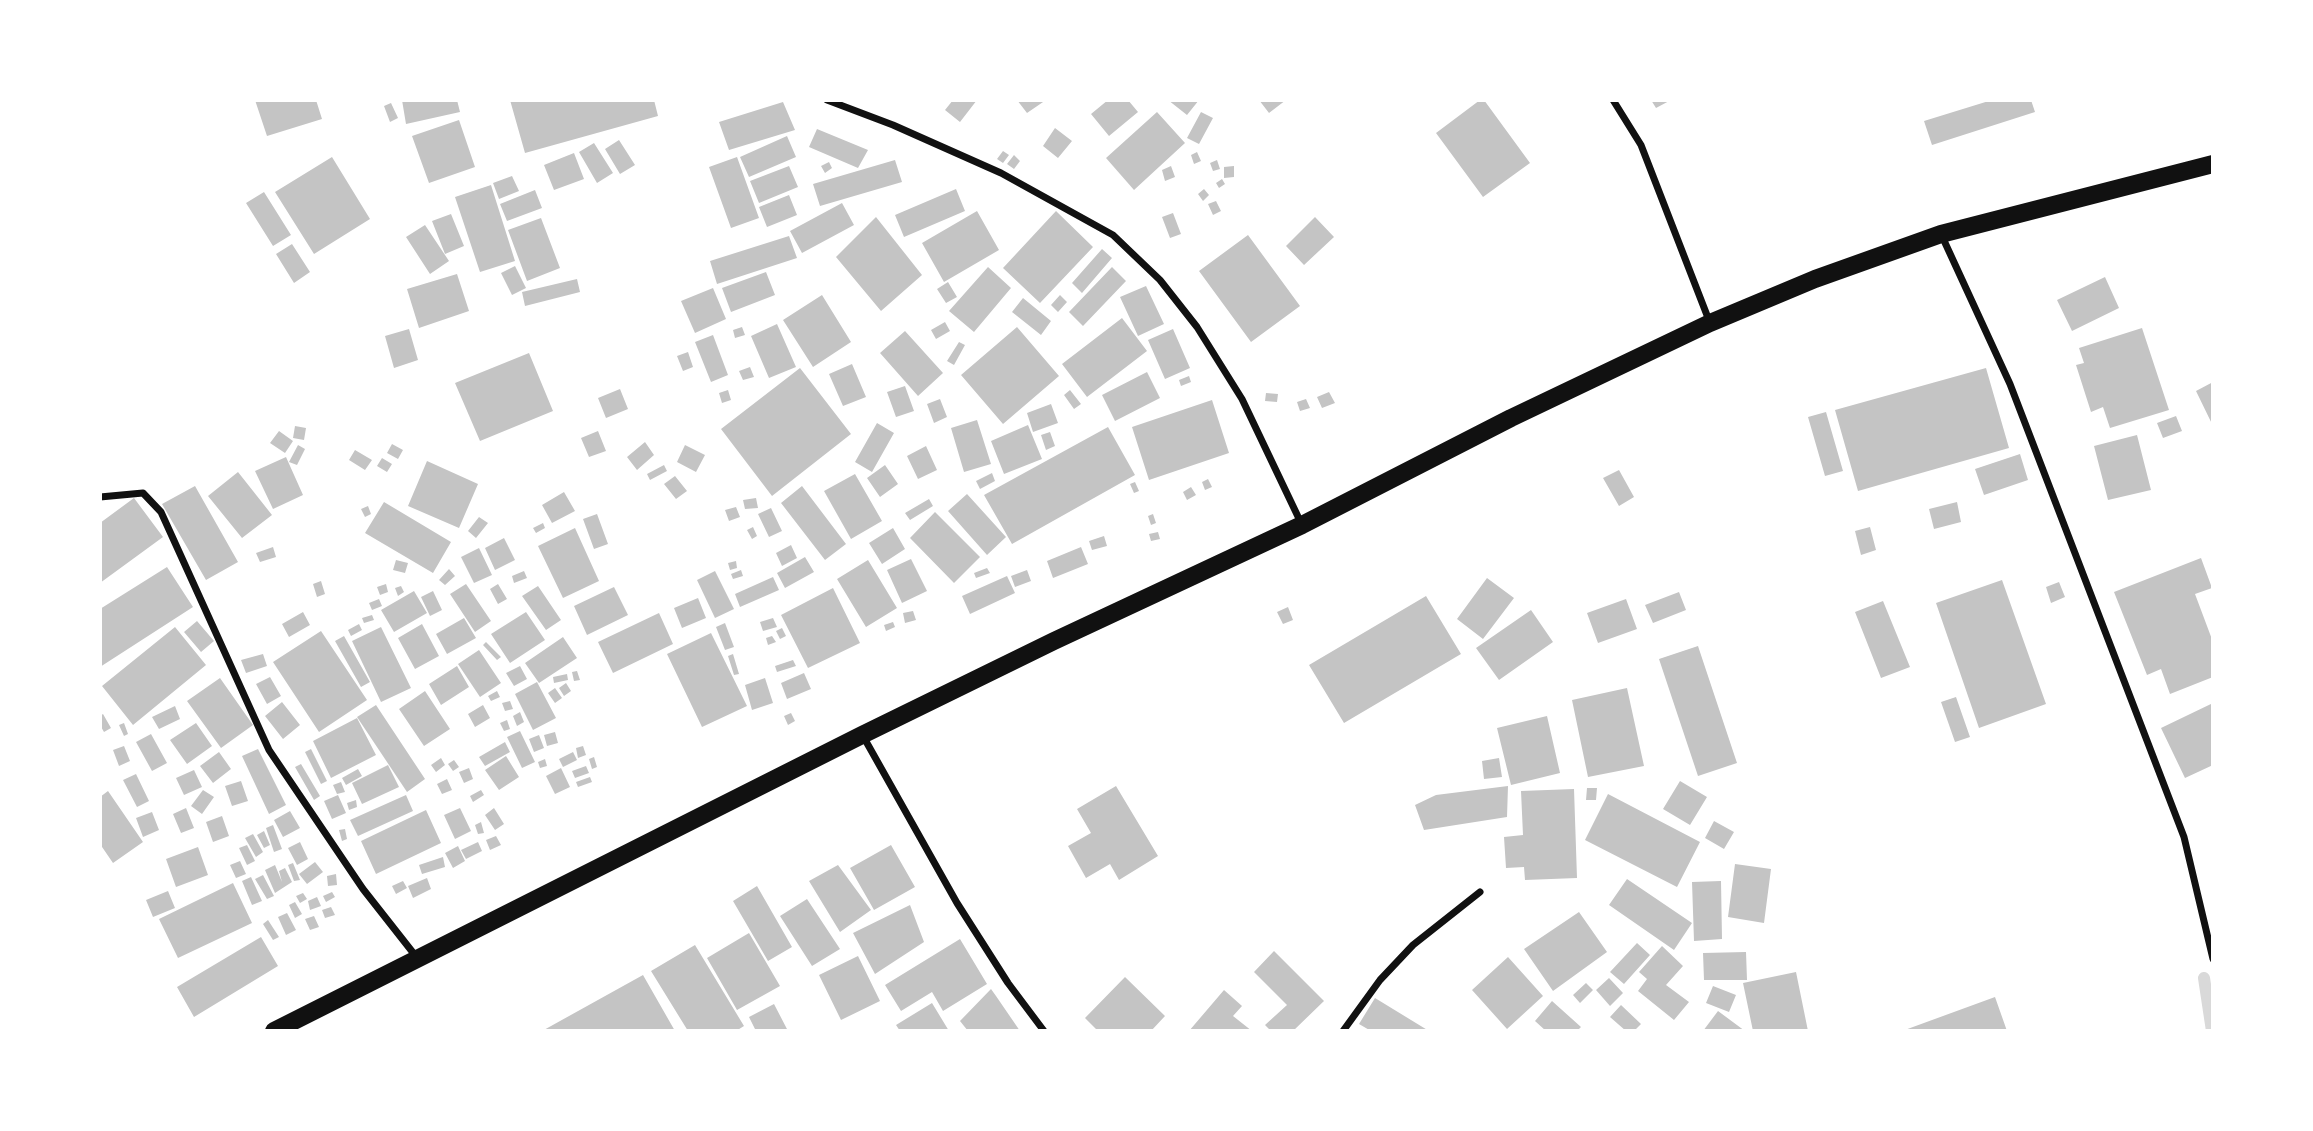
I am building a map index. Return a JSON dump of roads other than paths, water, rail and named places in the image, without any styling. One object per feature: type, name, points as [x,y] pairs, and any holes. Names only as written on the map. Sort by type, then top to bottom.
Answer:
[{"type":"main road","points":[[274,1031],[862,735],[1302,525],[1511,418],[1710,323],[1815,279],[1941,234],[2213,164]]},
{"type":"street","points":[[827,100],[893,125],[1001,173],[1113,235],[1160,281],[1198,327],[1242,399],[1302,525]]},
{"type":"street","points":[[1613,100],[1641,145],[1710,323]]},
{"type":"street","points":[[1941,234],[2010,384],[2184,837],[2213,959]]},
{"type":"street","points":[[100,497],[143,493],[161,512],[269,750],[363,889],[418,959]]},
{"type":"street","points":[[862,735],[957,903],[1008,983],[1044,1031]]},
{"type":"street","points":[[1343,1031],[1380,981],[1413,945],[1480,892]]},
{"type":"waterway","points":[[2204,978],[2212,1031]]}]
